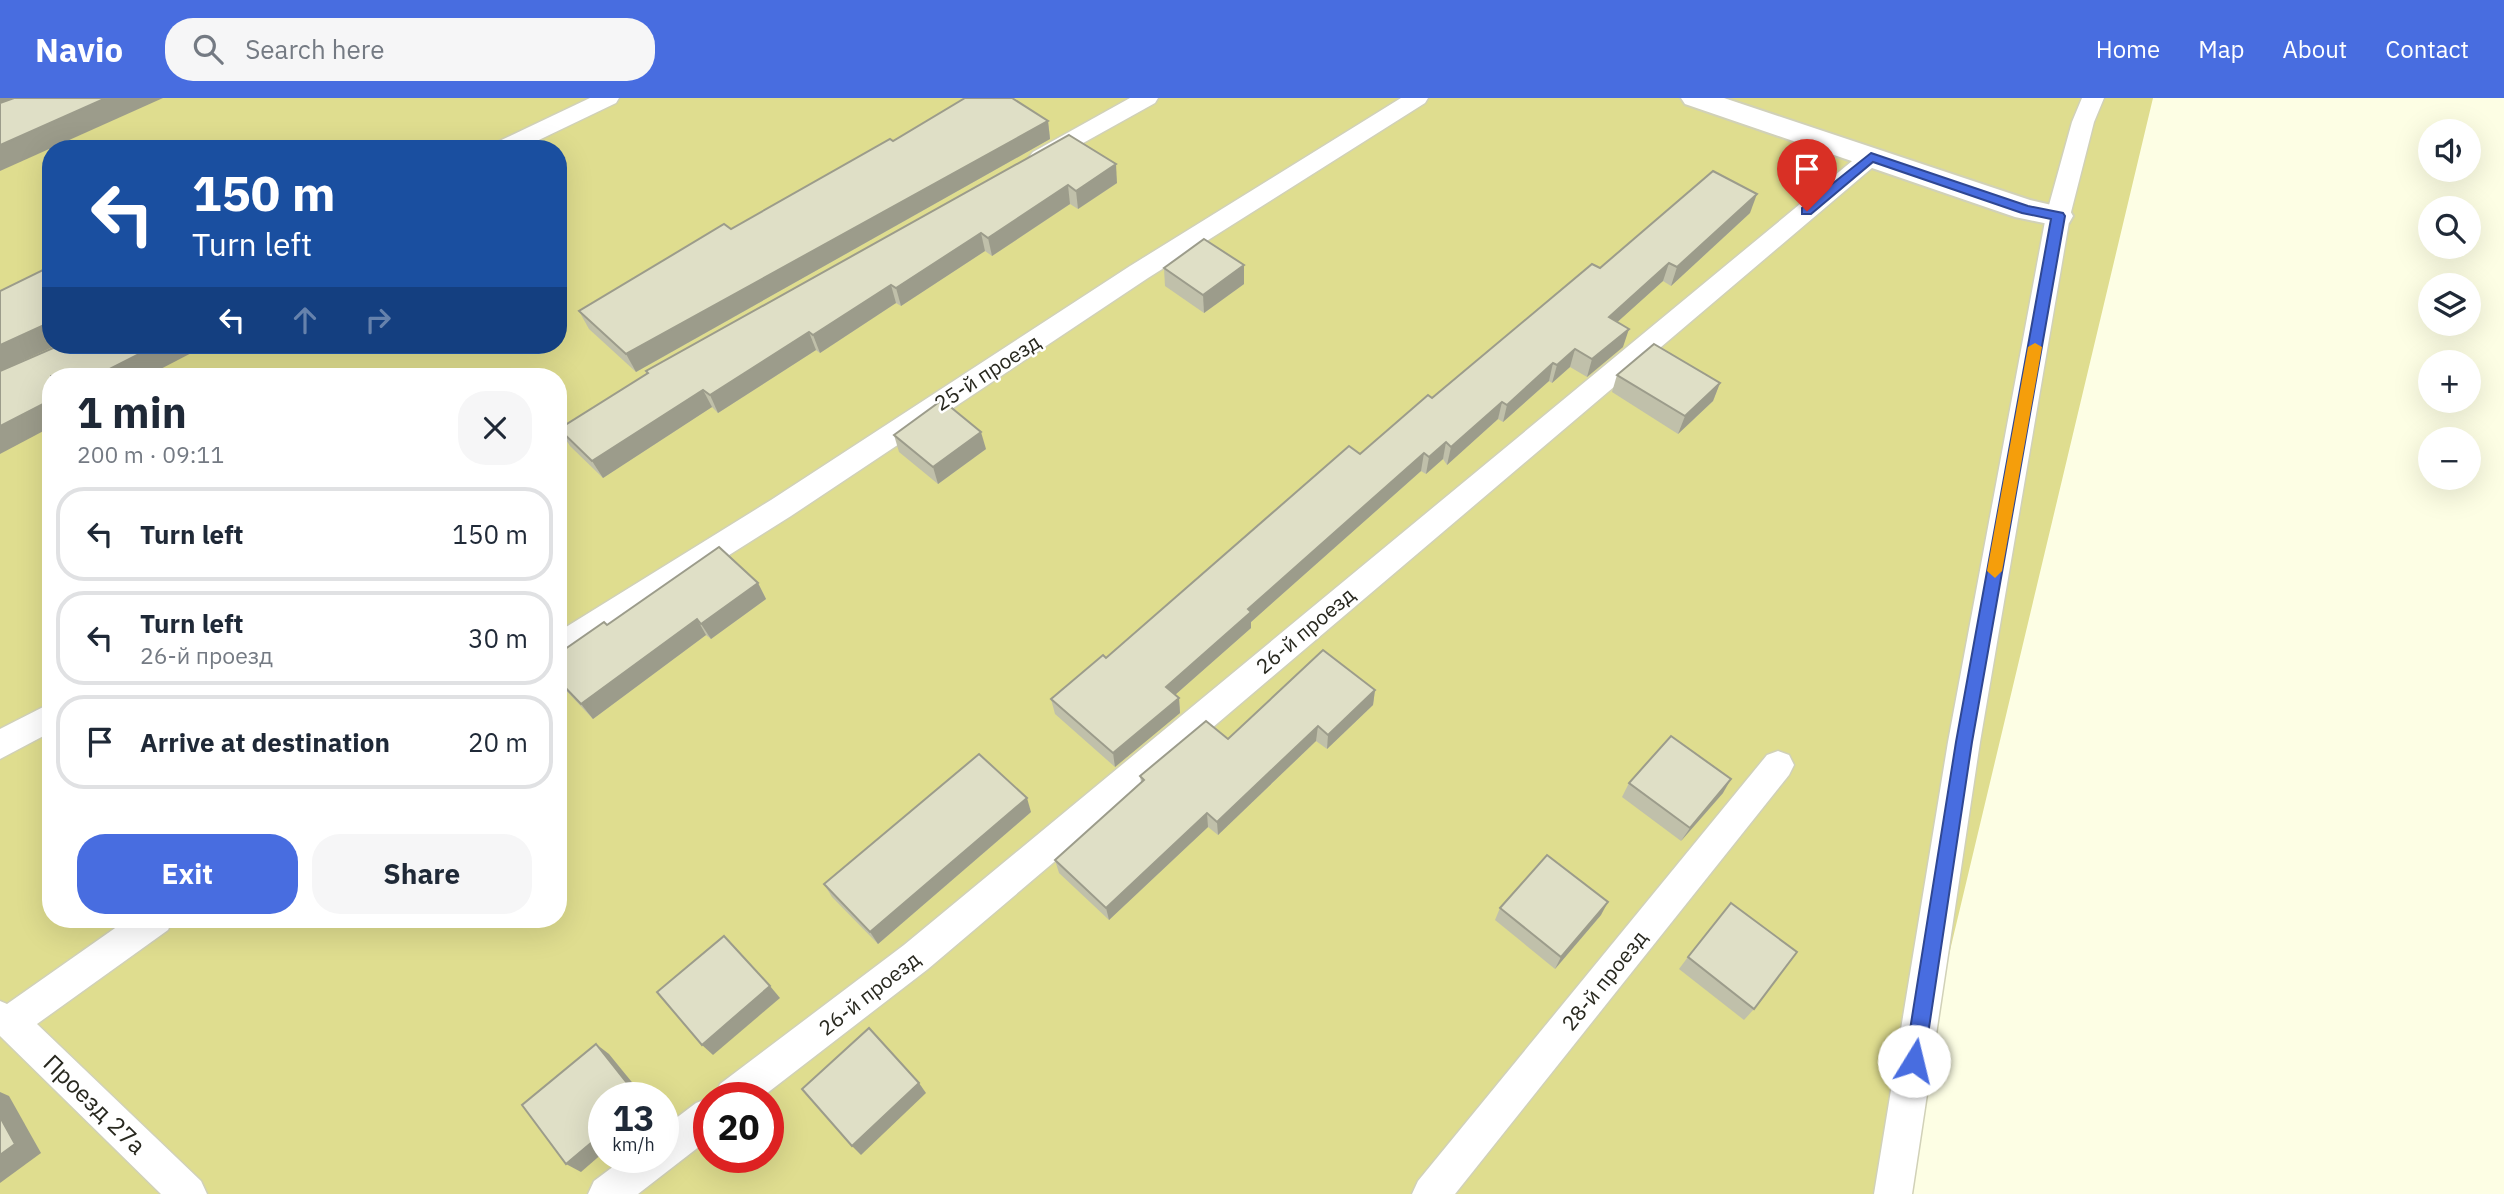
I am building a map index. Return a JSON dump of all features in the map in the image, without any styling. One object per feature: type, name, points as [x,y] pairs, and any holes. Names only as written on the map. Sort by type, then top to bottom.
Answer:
[{"type":"street","points":[[1695,98],[2026,210],[2058,216]]},
{"type":"lane","points":[[520,140],[608,98]]},
{"type":"lane","points":[[1026,165],[1147,98]]},
{"type":"lane","name":"25-й проезд","points":[[567,641],[781,508],[1139,272],[1417,98]]},
{"type":"lane","points":[[1894,1194],[1964,742],[2058,216],[2083,122],[2093,98]]},
{"type":"lane","name":"26-й проезд","points":[[753,1082],[916,957],[1871,157]]},
{"type":"lane","points":[[0,745],[42,721]]},
{"type":"lane","name":"28-й проезд","points":[[1431,1194],[1778,765]]},
{"type":"lane","points":[[5,1020],[143,928]]},
{"type":"lane","name":"Проезд 27а","points":[[5,1020],[188,1194]]},
{"type":"lane","points":[[679,1139],[693,1128]]},
{"type":"lane","points":[[607,1194],[635,1173]]},
{"type":"shaded area","points":[[0,98],[2153,98],[1892,1194],[0,1194]]},
{"type":"building","points":[[14,98],[106,98],[0,145],[0,103]]},
{"type":"building","points":[[965,98],[1012,98],[1048,121],[626,354],[579,311],[724,224],[731,229],[890,139],[893,141]]},
{"type":"building","points":[[1069,135],[1116,164],[1076,191],[1068,185],[988,238],[981,233],[896,288],[891,285],[813,335],[809,332],[710,395],[703,390],[592,461],[567,437],[567,424],[648,373],[646,371]]},
{"type":"building","points":[[1713,171],[1757,194],[1677,267],[1669,263],[1609,317],[1629,329],[1592,359],[1575,349],[1557,365],[1553,363],[1507,405],[1502,402],[1451,447],[1446,442],[1429,457],[1424,453],[1248,609],[1251,612],[1166,687],[1179,698],[1113,753],[1051,699],[1103,655],[1106,658],[1349,446],[1360,454],[1428,395],[1432,398],[1592,264],[1600,268]]},
{"type":"building","points":[[1204,239],[1244,265],[1203,295],[1164,268]]},
{"type":"building","points":[[42,270],[42,326],[0,345],[0,291]]},
{"type":"building","points":[[1654,344],[1720,383],[1685,416],[1617,375]]},
{"type":"building","points":[[42,353],[139,354],[112,368],[42,368],[42,405],[0,426],[0,371]]},
{"type":"building","points":[[942,400],[981,432],[933,467],[894,435]]},
{"type":"building","points":[[719,547],[758,583],[701,624],[697,619],[581,704],[567,689],[567,648],[604,622],[607,625]]},
{"type":"building","points":[[1323,650],[1375,690],[1328,735],[1318,726],[1217,822],[1207,813],[1106,908],[1055,860],[1144,780],[1140,776],[1206,721],[1228,739]]},
{"type":"building","points":[[1671,736],[1731,779],[1690,828],[1629,783]]},
{"type":"building","points":[[979,754],[1027,798],[870,932],[824,884]]},
{"type":"building","points":[[1547,855],[1608,902],[1561,957],[1500,908]]},
{"type":"building","points":[[1731,903],[1797,952],[1754,1009],[1688,957]]},
{"type":"building","points":[[724,936],[770,986],[702,1045],[657,992]]},
{"type":"building","points":[[869,1028],[919,1083],[852,1146],[802,1089]]},
{"type":"building","points":[[596,1044],[626,1082],[588,1082],[588,1145],[566,1164],[522,1105]]},
{"type":"building","points":[[0,1117],[15,1144],[0,1155]]},
{"type":"slow traffic","points":[[1995,571],[2035,347]]},
{"type":"route","points":[[1807,211],[1871,157],[2026,210],[2058,216],[1964,742],[1914,1061]]}]
